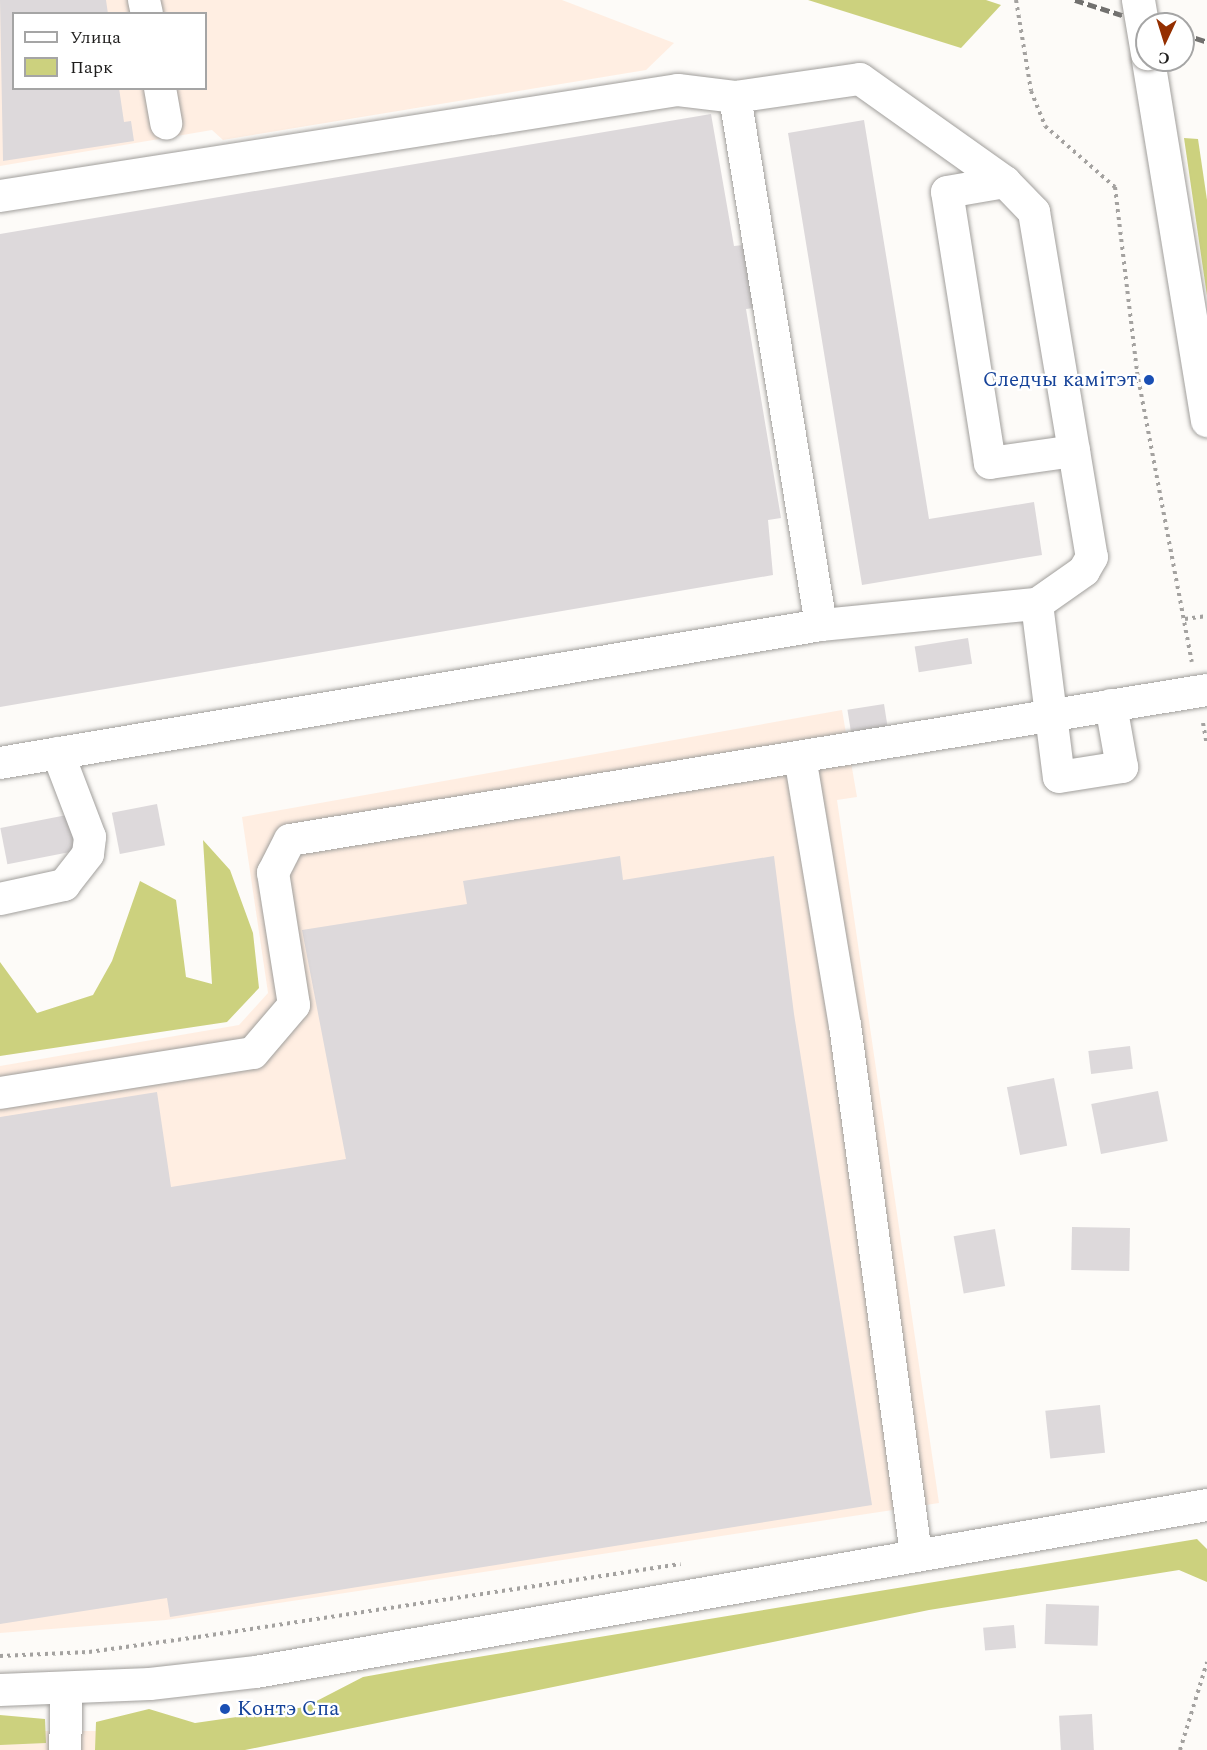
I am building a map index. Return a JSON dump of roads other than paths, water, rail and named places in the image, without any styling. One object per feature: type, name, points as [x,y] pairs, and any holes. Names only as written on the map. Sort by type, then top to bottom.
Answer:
[{"type":"main road","points":[[1150,72],[1207,420]]},
{"type":"lane","points":[[0,196],[678,90],[735,97],[860,79],[1005,182],[1034,212],[1092,557],[1084,572],[1037,604],[821,625],[0,763]]},
{"type":"lane","points":[[160,90],[166,123]]},
{"type":"lane","points":[[735,97],[821,625]]},
{"type":"lane","points":[[1005,182],[947,192],[990,463],[1074,451]]},
{"type":"lane","points":[[1037,604],[1059,777],[1122,767],[1111,705]]},
{"type":"lane","points":[[0,1093],[253,1053],[294,1005],[273,873],[291,840],[1111,705],[1200,677]]},
{"type":"lane","points":[[0,898],[64,885],[88,854],[90,837],[58,753]]},
{"type":"lane","points":[[800,757],[845,1025],[916,1554]]},
{"type":"lane","points":[[0,1689],[67,1688],[256,1672],[916,1554],[1207,1505]]},
{"type":"lane","points":[[65,1750],[67,1688]]},
{"type":"railway","points":[[1075,0],[1135,19]]},
{"type":"railway","points":[[1195,38],[1207,42]]},
{"type":"place","name":"Следчы камітэт","points":[[1149,380]]},
{"type":"place","name":"Контэ Спа","points":[[225,1709]]}]
